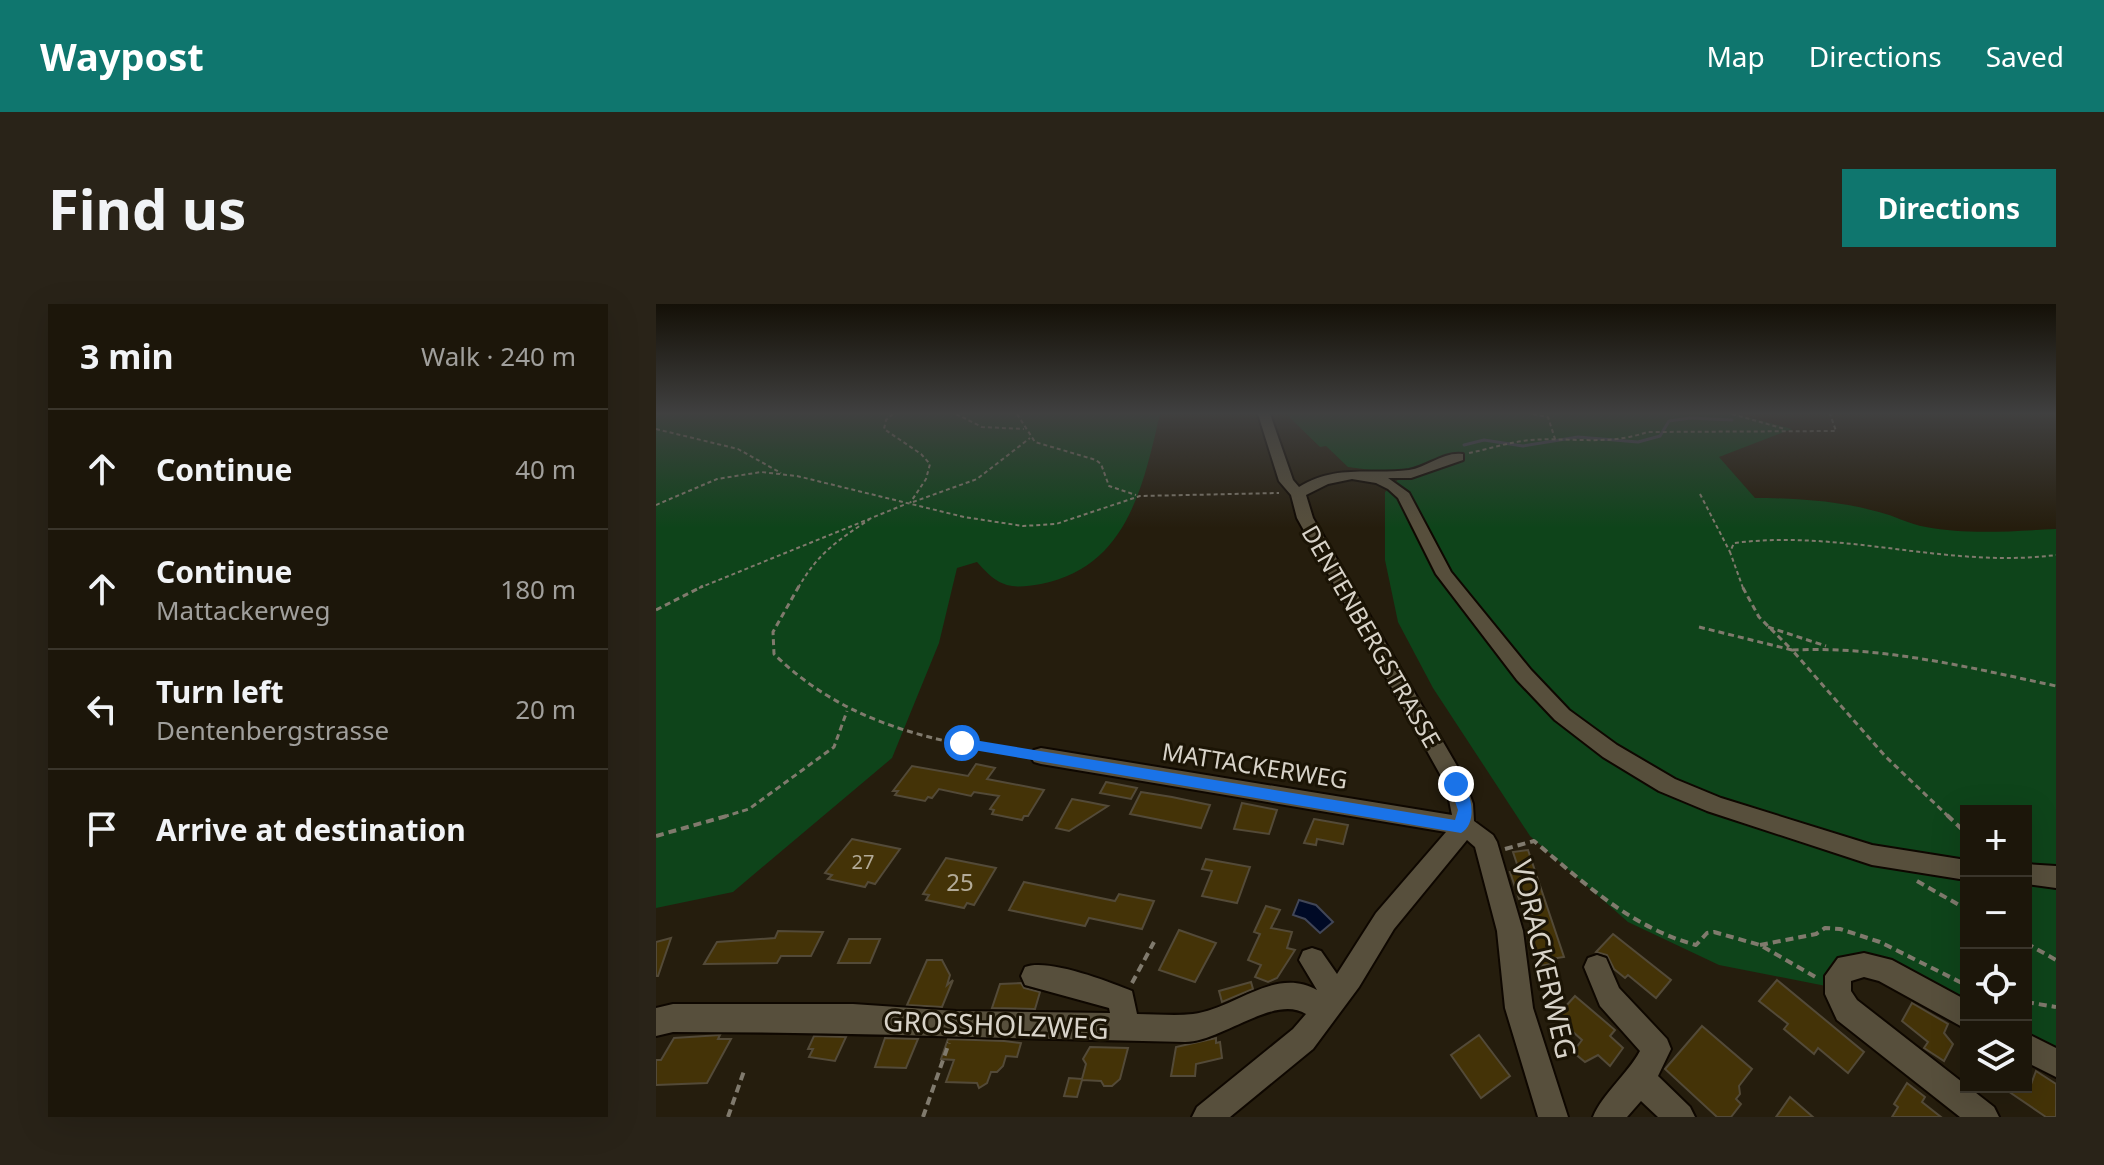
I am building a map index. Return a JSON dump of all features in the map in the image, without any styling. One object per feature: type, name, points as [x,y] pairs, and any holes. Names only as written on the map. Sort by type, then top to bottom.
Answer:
[{"type":"street","points":[[1276,452],[1286,481],[1298,494]]},
{"type":"street","points":[[1363,470],[1402,476],[1458,457]]},
{"type":"street","name":"DENTENBERGSTRASSE","points":[[1461,827],[1465,810],[1456,784],[1305,518],[1298,494],[1320,481],[1363,470],[1401,491],[1444,574],[1524,675],[1562,715],[1610,751],[1667,785],[1729,809],[1872,855],[1960,869]]},
{"type":"street","name":"MATTACKERWEG","points":[[1054,762],[1461,827]]},
{"type":"street","points":[[1207,1117],[1303,1039],[1350,978],[1385,921],[1461,827]]},
{"type":"street","name":"VORACKERWEG","points":[[1461,827],[1471,830],[1485,842],[1510,931],[1519,1008],[1553,1117]]},
{"type":"street","points":[[2032,875],[2056,877]]},
{"type":"street","points":[[1312,960],[1331,988],[1325,1010]]},
{"type":"street","points":[[1597,967],[1609,997],[1657,1049],[1640,1080],[1608,1117]]},
{"type":"street","points":[[1960,1012],[1875,967],[1847,967],[1838,976],[1836,988],[1847,1010],[1984,1117]]},
{"type":"street","points":[[1034,976],[1092,989],[1122,1000],[1125,1029]]},
{"type":"street","name":"GROSSHOLZWEG","points":[[656,1022],[673,1018],[853,1018],[956,1025],[1195,1028],[1280,996],[1298,994],[1325,1010]]},
{"type":"street","points":[[2032,1050],[2056,1063]]},
{"type":"street","points":[[1640,1080],[1680,1117]]},
{"type":"path","points":[[744,452],[770,463],[781,473]]},
{"type":"path","points":[[910,503],[926,479],[930,464],[918,452]]},
{"type":"path","points":[[1012,452],[977,479],[887,509],[819,554],[772,637],[778,658],[823,697],[847,711],[898,731],[1054,762]]},
{"type":"path","points":[[1070,452],[1101,464],[1109,486],[1140,496]]},
{"type":"path","points":[[1458,457],[1474,452]]},
{"type":"path","points":[[656,505],[725,477],[753,472],[781,473],[985,521],[1034,526],[1064,522],[1140,496],[1298,494]]},
{"type":"path","points":[[1700,494],[1730,552],[1744,595],[1765,626],[1792,650],[1885,756],[1960,827]]},
{"type":"path","points":[[656,610],[723,576],[870,519]]},
{"type":"path","points":[[1730,552],[1734,543],[1770,538],[1852,542],[1964,558],[2027,559],[2056,555]]},
{"type":"path","points":[[1765,626],[1829,647],[1933,661],[2056,686]]},
{"type":"path","points":[[1699,627],[1792,650],[1829,647]]},
{"type":"path","points":[[656,836],[749,809],[834,747],[847,711]]},
{"type":"path","points":[[1512,847],[1534,841],[1594,890],[1678,942],[1696,945],[1707,933],[1714,932],[1760,945],[1836,988]]},
{"type":"path","points":[[1912,878],[1960,906]]},
{"type":"path","points":[[1122,1000],[1154,942]]},
{"type":"path","points":[[2032,946],[2056,960]]},
{"type":"path","points":[[2032,1003],[2056,1007]]},
{"type":"path","points":[[923,1117],[948,1044]]},
{"type":"path","points":[[728,1117],[744,1071]]},
{"type":"green space","points":[[656,452],[1150,452],[1138,495],[1112,542],[1093,561],[1070,575],[1041,584],[1012,586],[998,581],[977,562],[957,568],[939,643],[892,758],[733,892],[656,908]]},
{"type":"green space","points":[[1332,452],[1732,452],[1719,457],[1755,498],[1849,505],[1920,526],[1958,531],[2056,529],[2056,1063],[2032,1050],[2032,805],[1960,805],[1960,1012],[1875,967],[1836,988],[1719,965],[1628,922],[1530,836],[1433,688],[1398,622],[1385,560],[1385,492],[1400,478],[1409,475],[1348,467]]},
{"type":"water","points":[[1299,900],[1316,905],[1333,922],[1320,933],[1305,919],[1293,915]]},
{"type":"building","points":[[976,764],[995,768],[987,779],[1044,790],[1028,816],[1022,820],[992,814],[994,810],[990,809],[999,796],[974,792],[971,796],[939,789],[925,801],[895,795],[898,791],[893,791],[912,766],[968,776]]},
{"type":"building","points":[[1106,782],[1137,788],[1131,799],[1100,793]]},
{"type":"building","points":[[1141,792],[1210,805],[1201,828],[1130,814]]},
{"type":"building","points":[[1072,799],[1108,806],[1069,831],[1056,828]]},
{"type":"building","points":[[1242,803],[1277,810],[1269,834],[1234,829]]},
{"type":"building","points":[[1314,819],[1348,825],[1343,844],[1317,839],[1316,845],[1304,843]]},
{"type":"building","points":[[852,839],[900,849],[875,884],[868,882],[865,887],[828,879],[832,875],[825,873]]},
{"type":"building","points":[[1528,850],[1564,957],[1550,959],[1551,964],[1539,966],[1528,929],[1537,928],[1527,898],[1519,899],[1510,872],[1519,870],[1513,852]]},
{"type":"building","points":[[946,858],[996,868],[974,905],[967,903],[964,908],[926,900],[929,895],[923,894]]},
{"type":"building","points":[[1206,859],[1250,867],[1237,903],[1202,896],[1212,871],[1202,869]]},
{"type":"building","points":[[1024,882],[1115,901],[1119,894],[1154,901],[1142,929],[1089,918],[1085,926],[1009,910]]},
{"type":"building","points":[[1266,906],[1280,910],[1271,928],[1292,932],[1287,948],[1295,950],[1277,978],[1268,982],[1255,977],[1261,965],[1248,960],[1260,934],[1254,932]]},
{"type":"building","points":[[1179,930],[1216,943],[1195,982],[1159,970]]},
{"type":"building","points":[[778,931],[823,932],[811,956],[781,956],[777,963],[704,964],[717,942],[775,938]]},
{"type":"building","points":[[1613,934],[1671,980],[1656,998],[1628,975],[1625,978],[1614,969],[1607,955],[1596,952]]},
{"type":"building","points":[[671,938],[658,976],[656,976],[656,942]]},
{"type":"building","points":[[849,939],[880,939],[870,963],[838,963]]},
{"type":"building","points":[[927,960],[942,960],[950,975],[947,985],[953,980],[942,1007],[907,1005]]},
{"type":"building","points":[[1777,980],[1864,1052],[1848,1073],[1818,1048],[1814,1054],[1784,1029],[1788,1024],[1759,1001]]},
{"type":"building","points":[[1251,982],[1253,989],[1222,1002],[1219,991]]},
{"type":"building","points":[[1021,983],[1024,988],[1040,992],[1035,1009],[992,1008],[1000,984]]},
{"type":"building","points":[[1575,996],[1615,1030],[1610,1036],[1623,1048],[1610,1066],[1598,1055],[1585,1062],[1573,1052],[1582,1040],[1556,1017]]},
{"type":"building","points":[[1912,1003],[1948,1024],[1944,1033],[1953,1044],[1944,1061],[1924,1048],[1928,1042],[1902,1021]]},
{"type":"building","points":[[1702,1026],[1752,1069],[1739,1086],[1740,1094],[1736,1099],[1741,1104],[1731,1117],[1717,1117],[1665,1069]]},
{"type":"building","points":[[720,1035],[718,1039],[731,1039],[707,1083],[656,1085],[656,1060],[661,1060],[674,1038]]},
{"type":"building","points":[[1479,1035],[1510,1076],[1481,1098],[1451,1055]]},
{"type":"building","points":[[814,1036],[846,1037],[835,1061],[809,1057],[813,1049],[808,1049]]},
{"type":"building","points":[[885,1038],[918,1039],[906,1068],[875,1067]]},
{"type":"building","points":[[1216,1038],[1216,1043],[1220,1042],[1222,1058],[1196,1064],[1195,1076],[1171,1076],[1176,1047]]},
{"type":"building","points":[[948,1039],[1021,1043],[1017,1057],[1006,1056],[1003,1066],[997,1072],[991,1072],[987,1083],[979,1088],[977,1083],[946,1082],[954,1060],[941,1059]]},
{"type":"building","points":[[1090,1047],[1128,1048],[1120,1079],[1112,1086],[1104,1086],[1101,1081],[1082,1080],[1077,1097],[1064,1096],[1069,1078],[1082,1079],[1086,1064],[1083,1059]]},
{"type":"building","points":[[2036,1071],[2056,1084],[2056,1117],[2046,1117],[2011,1093],[2032,1093]]},
{"type":"building","points":[[1907,1083],[1925,1097],[1922,1102],[1941,1117],[1892,1117],[1898,1107],[1894,1104]]},
{"type":"building","points":[[1790,1097],[1813,1117],[1776,1117]]},
{"type":"route","points":[[962,743],[1440,821],[1461,827],[1465,810],[1456,784]]}]
